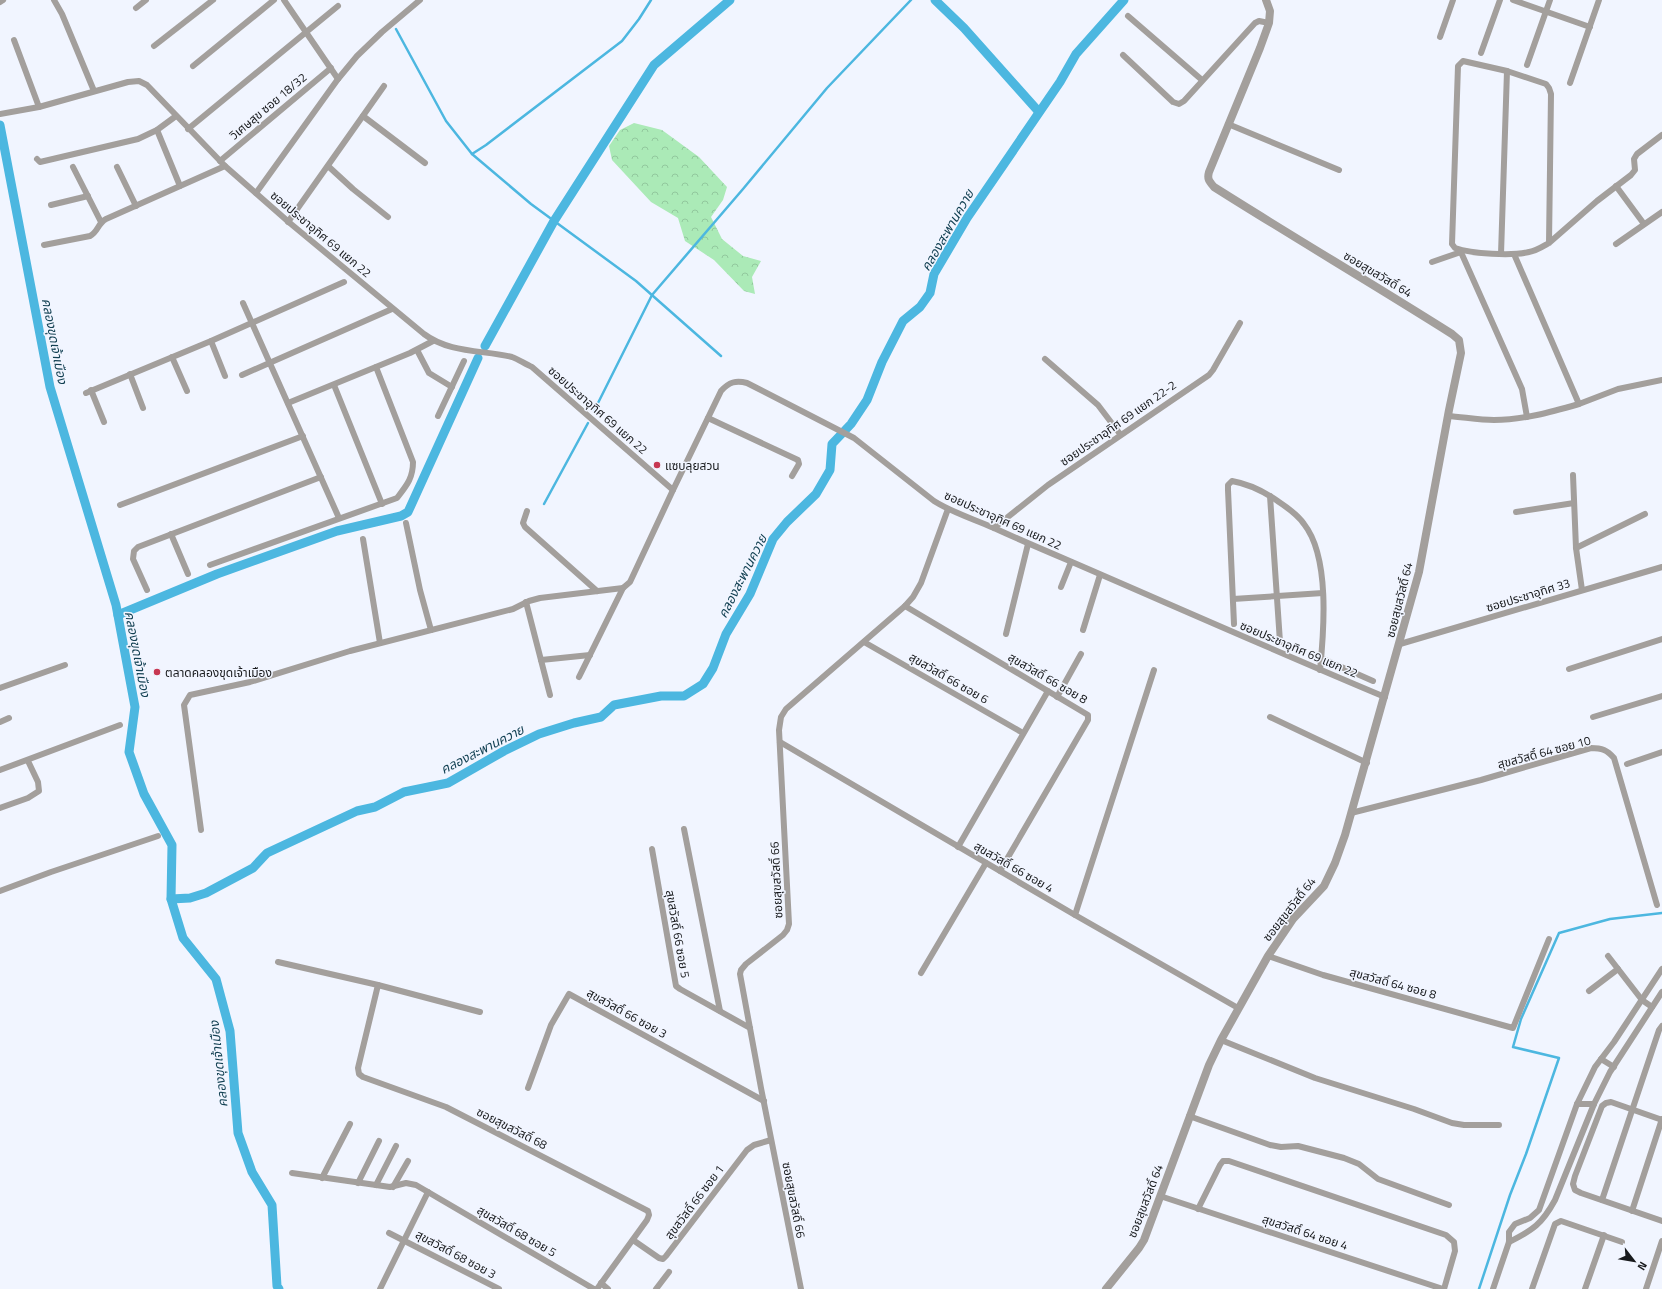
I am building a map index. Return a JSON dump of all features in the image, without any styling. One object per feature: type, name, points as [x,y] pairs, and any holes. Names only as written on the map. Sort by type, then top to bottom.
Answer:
[{"type":"street","points":[[54,0],[62,14],[94,91]]},
{"type":"street","points":[[136,8],[146,0]]},
{"type":"street","points":[[154,46],[213,0]]},
{"type":"street","points":[[193,66],[274,0]]},
{"type":"street","points":[[284,0],[338,79]]},
{"type":"street","points":[[256,193],[338,79],[357,56],[382,32],[420,0]]},
{"type":"street","name":"ซอยสุขสวัสดิ์ 64","points":[[1106,1289],[1142,1244],[1209,1065],[1238,1008],[1268,956],[1293,919],[1324,886],[1339,854],[1367,763],[1419,572],[1461,353],[1461,345],[1459,340],[1452,334],[1265,220],[1214,187],[1208,178],[1269,23],[1270,11],[1267,0]]},
{"type":"street","points":[[1440,37],[1453,0]]},
{"type":"street","points":[[1481,53],[1500,0]]},
{"type":"street","points":[[1513,0],[1590,27]]},
{"type":"street","points":[[1527,65],[1550,0]]},
{"type":"street","points":[[1570,83],[1599,0]]},
{"type":"street","points":[[188,129],[338,6]]},
{"type":"street","points":[[1128,16],[1202,80]]},
{"type":"street","points":[[1123,55],[1173,102],[1179,104],[1184,101],[1255,23],[1259,21],[1269,23]]},
{"type":"street","points":[[14,40],[39,107]]},
{"type":"street","points":[[1527,417],[1522,389],[1460,251],[1452,244],[1458,66],[1463,61],[1507,71],[1546,84],[1550,88],[1549,243]]},
{"type":"street","name":"วิเศษสุข ซอย 18/32","points":[[220,161],[331,68]]},
{"type":"street","points":[[1501,254],[1507,71]]},
{"type":"street","name":"ซอยประชาอุทิศ 69 แยก 22","points":[[0,114],[39,107],[138,80],[147,85],[225,166],[288,222],[392,309],[433,341],[445,346],[513,358],[532,367],[673,490],[721,391],[726,385],[739,381],[747,383],[854,438],[934,501],[948,509],[1385,697]]},
{"type":"street","points":[[288,222],[384,86]]},
{"type":"street","points":[[37,159],[40,162],[90,152],[138,139],[157,130],[176,116]]},
{"type":"street","points":[[363,116],[426,163]]},
{"type":"street","points":[[1228,124],[1338,170]]},
{"type":"street","points":[[157,130],[180,186]]},
{"type":"street","points":[[1432,262],[1460,251],[1514,254],[1534,251],[1549,243],[1635,170],[1634,159],[1636,154],[1662,135]]},
{"type":"street","points":[[44,245],[90,236],[95,233],[100,222],[225,166]]},
{"type":"street","points":[[328,166],[353,189],[388,217]]},
{"type":"street","points":[[73,167],[100,222]]},
{"type":"street","points":[[118,167],[136,206]]},
{"type":"street","points":[[1616,186],[1644,224]]},
{"type":"street","points":[[51,205],[88,196]]},
{"type":"street","points":[[1616,244],[1662,212]]},
{"type":"street","points":[[1514,254],[1579,404]]},
{"type":"street","points":[[104,422],[88,392],[211,341],[344,282]]},
{"type":"street","points":[[243,303],[340,518]]},
{"type":"street","points":[[242,374],[392,309]]},
{"type":"street","name":"ซอยประชาอุทิศ 69 แยก 22-2","points":[[994,528],[1048,485],[1120,434],[1209,375],[1240,323]]},
{"type":"street","points":[[211,341],[225,376]]},
{"type":"street","points":[[288,403],[417,350],[433,341]]},
{"type":"street","points":[[417,350],[429,373],[452,387]]},
{"type":"street","points":[[172,357],[187,391]]},
{"type":"street","points":[[1045,359],[1094,402],[1120,434]]},
{"type":"street","points":[[438,416],[464,361]]},
{"type":"street","points":[[210,565],[397,498],[406,487],[413,474],[413,462],[376,367]]},
{"type":"street","points":[[130,374],[143,408]]},
{"type":"street","points":[[1448,416],[1491,420],[1527,417],[1579,404],[1618,389],[1662,380]]},
{"type":"street","points":[[334,385],[382,504]]},
{"type":"street","points":[[708,418],[798,460],[798,464],[792,476]]},
{"type":"street","points":[[120,505],[303,436]]},
{"type":"street","points":[[1573,475],[1576,548],[1582,590]]},
{"type":"street","points":[[147,590],[134,559],[134,551],[138,547],[321,477]]},
{"type":"street","points":[[1234,624],[1228,485],[1234,481],[1254,487],[1270,496],[1287,508],[1305,524],[1318,554],[1322,577],[1324,606],[1320,670]]},
{"type":"street","points":[[579,677],[623,588],[630,582],[673,490]]},
{"type":"street","points":[[1270,496],[1280,642]]},
{"type":"street","points":[[1516,512],[1574,503]]},
{"type":"street","name":"ซอยสุขสวัสดิ์ 66","points":[[801,1289],[771,1140],[750,1028],[741,970],[746,964],[783,935],[789,924],[779,730],[782,713],[864,642],[913,597],[921,584],[948,509]]},
{"type":"street","points":[[527,511],[523,523],[525,527],[597,590]]},
{"type":"street","points":[[1576,548],[1645,514]]},
{"type":"street","points":[[406,523],[420,590],[431,630]]},
{"type":"street","points":[[171,534],[188,574]]},
{"type":"street","points":[[363,539],[380,643]]},
{"type":"street","points":[[1006,634],[1028,544]]},
{"type":"street","points":[[1061,587],[1071,562]]},
{"type":"street","name":"ซอยประชาอุทิศ 33","points":[[1400,644],[1662,567]]},
{"type":"street","points":[[1083,630],[1100,575]]},
{"type":"street","points":[[201,830],[184,705],[190,695],[250,682],[380,643],[513,609],[526,602],[540,598],[623,588]]},
{"type":"street","points":[[1233,599],[1323,593]]},
{"type":"street","points":[[526,602],[550,695]]},
{"type":"street","name":"สุขสวัสดิ์ 66 ซอย 8","points":[[904,606],[1088,715],[1088,720],[1000,871]]},
{"type":"street","points":[[1569,669],[1662,639]]},
{"type":"street","name":"สุขสวัสดิ์ 66 ซอย 6","points":[[864,642],[1023,733]]},
{"type":"street","points":[[1057,696],[1081,654]]},
{"type":"street","points":[[541,660],[590,655]]},
{"type":"street","points":[[1321,658],[1373,681]]},
{"type":"street","points":[[0,688],[65,665]]},
{"type":"street","points":[[1075,915],[1154,670]]},
{"type":"street","points":[[958,846],[1048,691]]},
{"type":"street","points":[[1593,717],[1662,696]]},
{"type":"street","points":[[1270,717],[1367,763]]},
{"type":"street","points":[[0,722],[9,718]]},
{"type":"street","points":[[0,770],[28,761],[120,725]]},
{"type":"street","name":"สุขสวัสดิ์ 66 ซอย 4","points":[[780,742],[1075,915],[1238,1008]]},
{"type":"street","name":"สุขสวัสดิ์ 64 ซอย 10","points":[[1351,813],[1481,780],[1591,748],[1600,748],[1609,752],[1614,758],[1657,905]]},
{"type":"street","points":[[1627,764],[1662,752]]},
{"type":"street","points":[[0,808],[28,798],[39,791],[38,782],[28,761]]},
{"type":"street","points":[[684,829],[720,1011]]},
{"type":"street","points":[[0,891],[158,836]]},
{"type":"street","name":"สุขสวัสดิ์ 66 ซอย 5","points":[[652,849],[676,986],[750,1028]]},
{"type":"street","points":[[921,973],[986,863]]},
{"type":"street","name":"สุขสวัสดิ์ 64 ซอย 8","points":[[1268,956],[1323,975],[1513,1028],[1549,939]]},
{"type":"street","points":[[1608,956],[1642,1000],[1652,1008]]},
{"type":"street","points":[[278,962],[378,985],[480,1012]]},
{"type":"street","points":[[1589,991],[1618,969]]},
{"type":"street","points":[[1493,1289],[1509,1242],[1509,1232],[1515,1224],[1530,1218],[1539,1210],[1578,1104],[1595,1067],[1660,977],[1662,969]]},
{"type":"street","name":"ซอยสุขสวัสดิ์ 68","points":[[378,985],[358,1068],[359,1074],[363,1077],[446,1107],[648,1211],[649,1215],[647,1220],[597,1287]]},
{"type":"street","points":[[1509,1242],[1542,1222],[1548,1213],[1555,1200],[1594,1104],[1614,1067],[1662,992]]},
{"type":"street","name":"สุขสวัสดิ์ 66 ซอย 3","points":[[528,1088],[551,1025],[569,994],[764,1101]]},
{"type":"street","points":[[1602,1200],[1662,1026]]},
{"type":"street","points":[[1221,1040],[1315,1078],[1414,1109],[1452,1123],[1464,1125],[1499,1125]]},
{"type":"street","points":[[1601,1058],[1614,1067]]},
{"type":"street","points":[[1632,1211],[1662,1119],[1612,1102],[1606,1103],[1602,1106],[1575,1176],[1573,1184],[1575,1190],[1632,1211],[1662,1221]]},
{"type":"street","points":[[1578,1104],[1594,1104]]},
{"type":"street","points":[[1190,1116],[1270,1145],[1281,1147],[1298,1146],[1344,1158],[1359,1164],[1378,1179],[1449,1204]]},
{"type":"street","points":[[322,1178],[350,1124]]},
{"type":"street","name":"สุขสวัสดิ์ 66 ซอย 1","points":[[633,1240],[659,1258],[666,1256],[747,1150],[754,1145],[771,1140]]},
{"type":"street","points":[[358,1183],[379,1141]]},
{"type":"street","points":[[376,1186],[396,1146]]},
{"type":"street","points":[[393,1187],[408,1161]]},
{"type":"street","points":[[1198,1209],[1220,1165],[1224,1161],[1229,1161],[1446,1235],[1454,1242],[1455,1251],[1443,1289]]},
{"type":"street","name":"สุขสวัสดิ์ 68 ซอย 5","points":[[292,1173],[376,1186],[393,1187],[406,1183],[416,1185],[597,1287],[608,1289]]},
{"type":"street","points":[[389,1289],[381,1287],[428,1192]]},
{"type":"street","name":"สุขสวัสดิ์ 64 ซอย 4","points":[[1160,1196],[1443,1289]]},
{"type":"street","points":[[1539,1210],[1548,1213]]},
{"type":"street","points":[[1532,1289],[1555,1224],[1558,1221],[1622,1242]]},
{"type":"street","name":"สุขสวัสดิ์ 68 ซอย 3","points":[[389,1233],[404,1239],[499,1289]]},
{"type":"street","points":[[1585,1289],[1604,1235]]},
{"type":"street","points":[[1646,1289],[1660,1257],[1662,1241]]},
{"type":"street","points":[[656,1289],[669,1272]]},
{"type":"green space","points":[[634,123],[662,130],[699,157],[727,187],[723,200],[711,217],[722,239],[743,256],[761,261],[752,277],[755,294],[744,291],[714,260],[685,241],[678,218],[651,202],[612,160],[609,146],[620,130]]},
{"type":"waterway","points":[[472,154],[486,145],[622,41],[651,0]]},
{"type":"waterway","points":[[485,346],[554,221],[654,65],[730,0]]},
{"type":"waterway","points":[[594,411],[652,295],[827,88],[911,0]]},
{"type":"waterway","points":[[935,0],[964,28],[1039,112]]},
{"type":"waterway","name":"คลองสะพานควาย","points":[[171,899],[190,898],[206,893],[253,868],[267,853],[357,811],[375,807],[404,792],[448,783],[504,751],[539,734],[574,723],[601,717],[614,705],[661,696],[684,696],[703,684],[713,668],[726,634],[750,594],[773,539],[787,522],[816,494],[830,470],[832,444],[851,424],[867,400],[882,362],[903,321],[920,307],[930,293],[934,274],[967,218],[1060,82],[1076,54],[1124,0]]},
{"type":"waterway","points":[[396,29],[446,121],[472,154],[531,204],[636,281],[721,356]]},
{"type":"waterway","name":"คลองขุดเจ้าเมือง","points":[[0,125],[50,387],[116,605],[135,707],[129,752],[144,794],[172,845],[171,899],[183,938],[216,979],[230,1031],[238,1133],[252,1172],[272,1205],[277,1286],[279,1289]]},
{"type":"waterway","points":[[118,615],[217,574],[337,531],[401,516],[408,512],[478,358]]},
{"type":"waterway","points":[[544,504],[588,423]]},
{"type":"waterway","points":[[1479,1289],[1510,1195],[1526,1154],[1559,1058],[1513,1047],[1521,1019],[1559,933],[1610,919],[1662,913]]},
{"type":"place","name":"แซบลุยสวน","points":[[657,465]]},
{"type":"place","name":"ตลาดคลองขุดเจ้าเมือง","points":[[157,672]]}]
